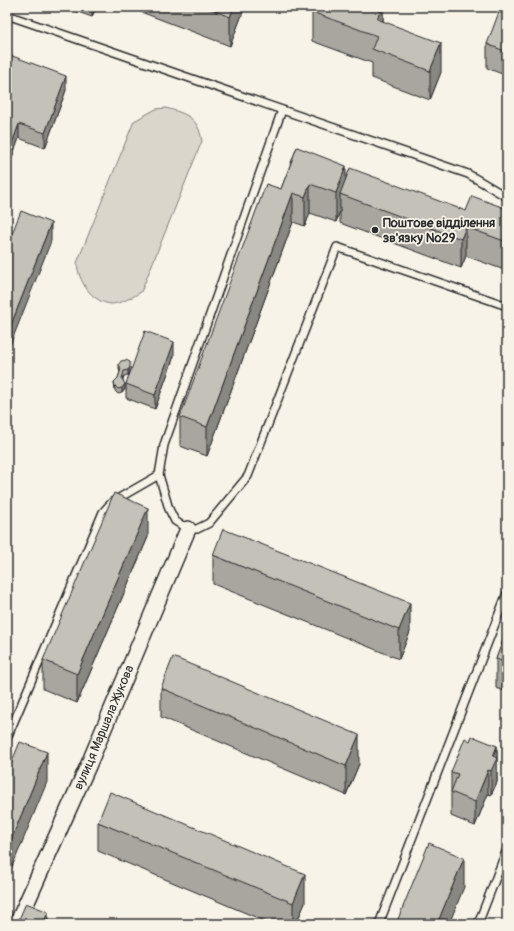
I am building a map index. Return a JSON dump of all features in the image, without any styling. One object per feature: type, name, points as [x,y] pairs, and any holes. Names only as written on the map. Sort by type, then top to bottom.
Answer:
[{"type":"street","name":"вулиця Маршала Жукова","points":[[17,924],[88,766],[188,529]]},
{"type":"lane","points":[[7,16],[468,174],[507,197]]},
{"type":"lane","points":[[282,110],[164,445],[159,475],[175,521],[188,529],[197,530],[209,523],[248,476],[337,247],[507,306]]},
{"type":"lane","points":[[7,738],[103,512],[112,502],[159,475]]},
{"type":"lane","points":[[379,924],[507,592]]},
{"type":"lane","points":[[478,924],[507,849]]},
{"type":"shaded area","points":[[166,108],[180,112],[190,118],[198,127],[202,141],[141,292],[118,303],[111,304],[104,302],[97,299],[87,289],[80,276],[77,263],[134,121],[156,109]]},
{"type":"building","points":[[205,7],[234,7],[230,17]]},
{"type":"building","points":[[314,7],[382,7],[377,19],[441,43],[430,71],[372,49],[377,36],[312,12]]},
{"type":"building","points":[[499,12],[507,15],[507,52],[487,44]]},
{"type":"building","points":[[7,54],[66,76],[45,133],[19,124],[7,157]]},
{"type":"building","points":[[297,147],[346,166],[336,193],[310,184],[305,197],[293,193],[207,427],[180,417],[266,184],[281,189]]},
{"type":"building","points":[[350,168],[466,211],[472,196],[507,209],[507,242],[466,227],[461,239],[340,194]]},
{"type":"building","points":[[21,211],[51,223],[7,335],[7,246]]},
{"type":"building","points":[[145,331],[174,342],[155,395],[126,384]]},
{"type":"building","points":[[126,360],[130,362],[130,367],[128,370],[124,371],[122,379],[125,384],[122,388],[118,389],[114,382],[118,378],[121,369],[119,364],[121,361]]},
{"type":"building","points":[[114,493],[148,508],[77,674],[43,660]]},
{"type":"building","points":[[223,529],[410,603],[399,630],[213,555]]},
{"type":"building","points":[[507,629],[507,663],[496,659]]},
{"type":"building","points":[[173,657],[359,735],[346,766],[161,688]]},
{"type":"building","points":[[472,736],[497,746],[493,756],[497,758],[491,771],[488,770],[475,802],[451,792],[458,774],[451,772],[465,738],[470,741]]},
{"type":"building","points":[[20,742],[47,752],[7,850],[7,773]]},
{"type":"building","points":[[110,792],[305,874],[293,903],[98,822]]},
{"type":"building","points":[[429,843],[464,858],[437,924],[396,924]]},
{"type":"building","points":[[26,903],[48,912],[43,924],[17,924]]},
{"type":"place","name":"Поштове відділення зв'язку №29","points":[[375,230]]}]
